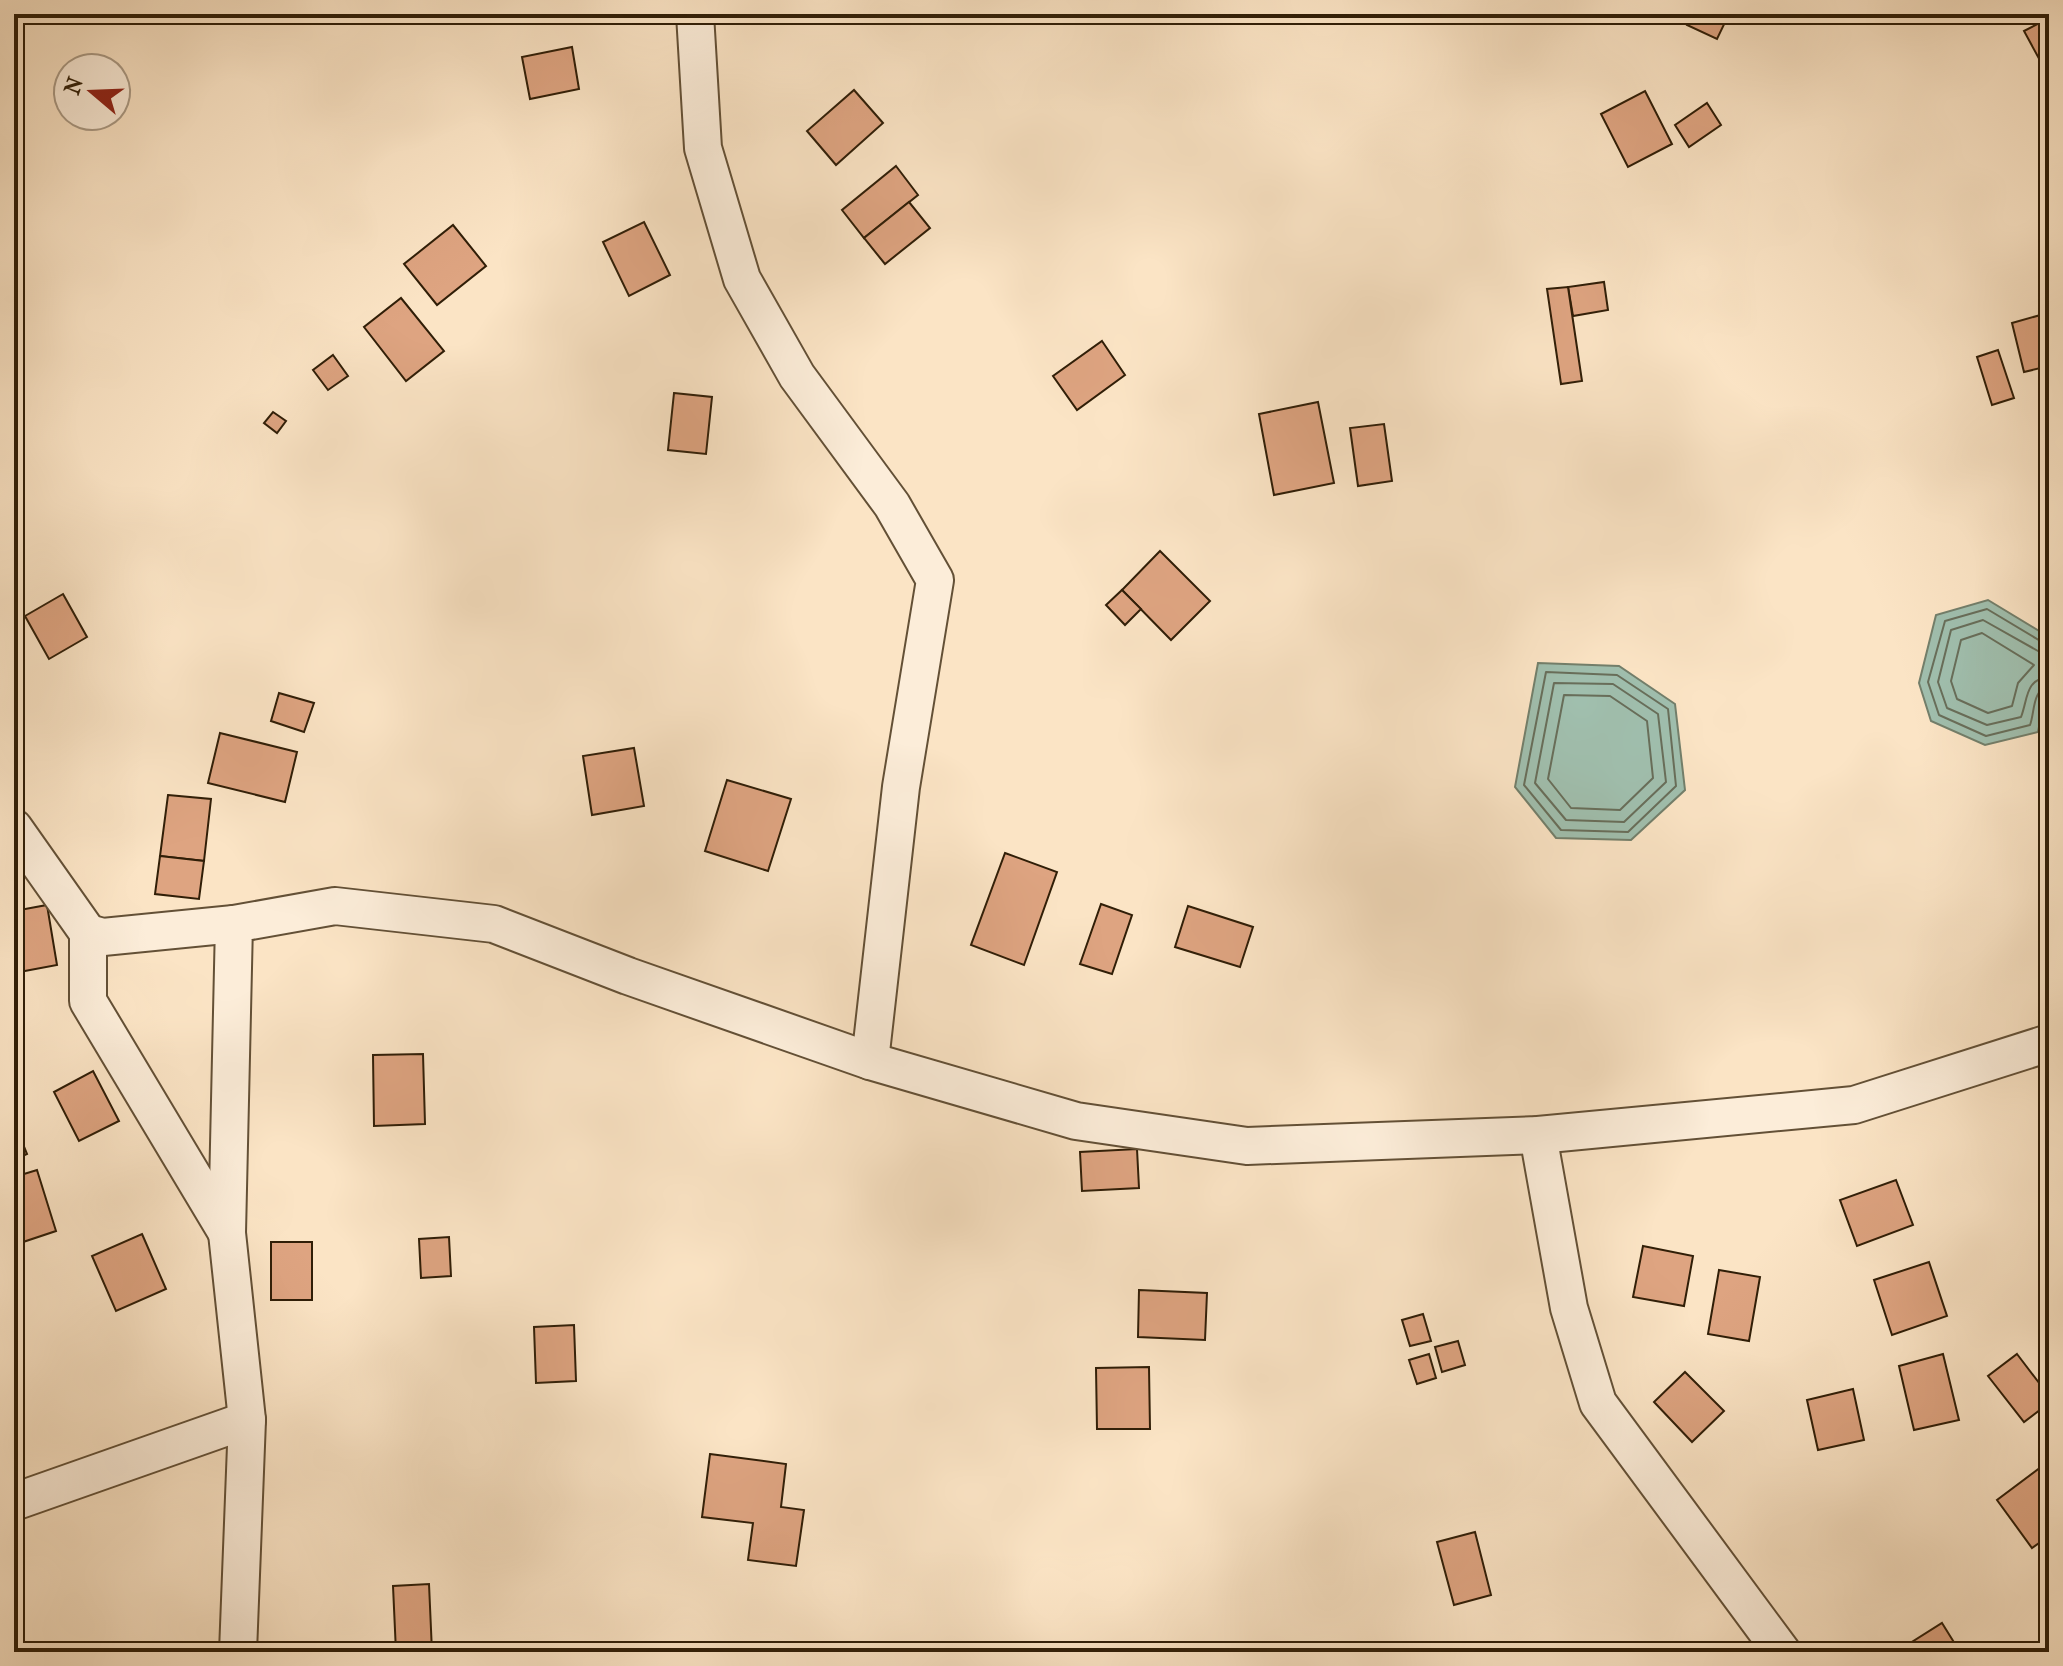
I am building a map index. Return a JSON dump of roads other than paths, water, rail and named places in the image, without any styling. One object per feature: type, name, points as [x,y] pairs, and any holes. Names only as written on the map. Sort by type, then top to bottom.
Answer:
[{"type":"street","points":[[695,14],[703,148],[742,279],[797,376],[892,505],[935,580],[901,787],[870,1061]]},
{"type":"street","points":[[14,828],[88,933],[88,1001],[227,1233]]},
{"type":"street","points":[[88,933],[103,937],[234,924],[335,906],[494,924],[628,976],[870,1061],[1076,1121],[1247,1146],[1538,1135],[1854,1105],[2049,1043]]},
{"type":"street","points":[[234,924],[227,1233],[247,1420],[238,1652]]},
{"type":"street","points":[[1538,1135],[1569,1308],[1598,1403],[1782,1652]]},
{"type":"street","points":[[14,1502],[247,1420]]},
{"type":"water","points":[[1988,600],[2049,637],[2049,677],[2038,732],[1985,745],[1931,721],[1919,683],[1936,615]]},
{"type":"water","points":[[1538,663],[1619,666],[1675,704],[1685,790],[1631,840],[1556,838],[1515,787]]}]
